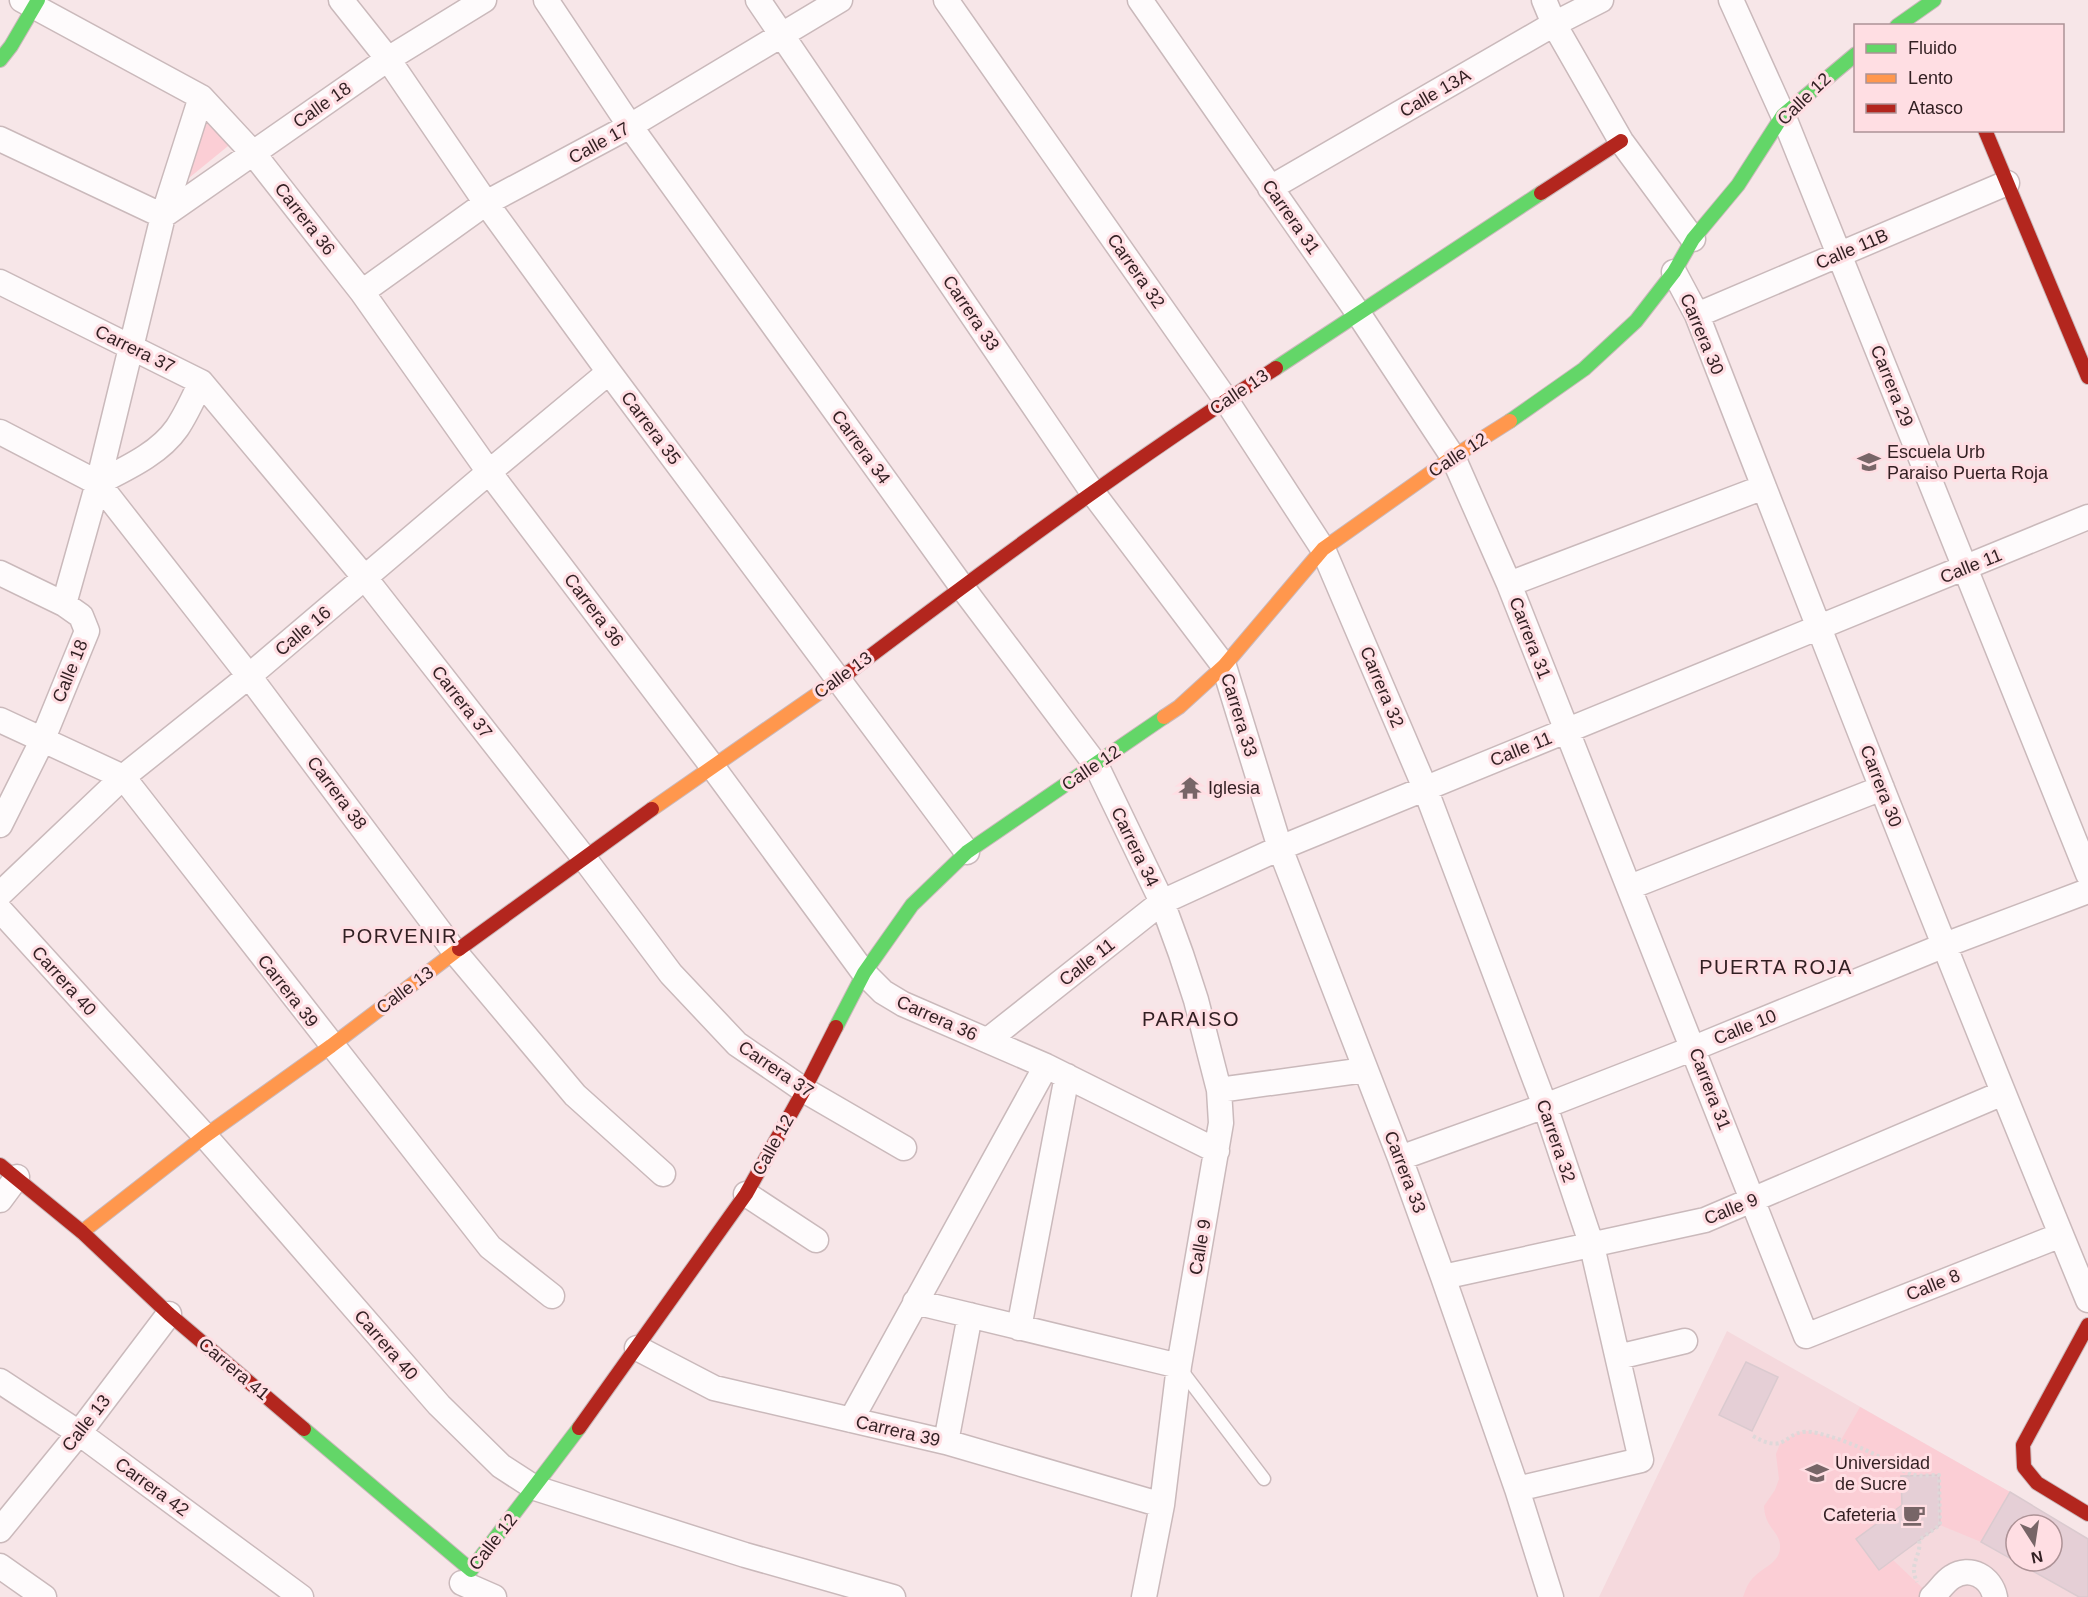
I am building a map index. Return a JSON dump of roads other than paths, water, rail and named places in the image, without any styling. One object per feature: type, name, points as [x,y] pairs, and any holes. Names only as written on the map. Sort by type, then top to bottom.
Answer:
[{"type":"street","name":"Carrera 35","points":[[341,0],[388,59],[486,203],[609,372],[967,852]]},
{"type":"street","name":"Calle 18","points":[[163,216],[388,59],[484,0]]},
{"type":"street","name":"Carrera 34","points":[[546,0],[630,126],[962,587],[1096,765],[1162,902]]},
{"type":"street","name":"Carrera 33","points":[[758,0],[1093,493],[1224,666],[1280,848],[1400,1158],[1517,1490],[1551,1597]]},
{"type":"street","name":"Calle 17","points":[[362,292],[486,203],[630,126],[840,0]]},
{"type":"street","name":"Carrera 32","points":[[946,0],[1226,400],[1323,549],[1425,788],[1545,1106],[1592,1246],[1641,1460],[1517,1490]]},
{"type":"street","name":"Carrera 31","points":[[1140,0],[1358,313],[1454,457],[1509,584],[1806,1336]]},
{"type":"street","points":[[1544,0],[1554,24],[1621,141],[1693,239]]},
{"type":"street","name":"Calle 13A","points":[[1270,188],[1554,24],[1601,0]]},
{"type":"street","name":"Carrera 29","points":[[1731,0],[1783,115],[2088,874]]},
{"type":"street","points":[[8,20],[31,2]]},
{"type":"street","points":[[0,60],[11,46],[31,2]]},
{"type":"street","name":"Carrera 36","points":[[31,2],[201,97],[252,153],[362,292],[489,472],[712,766],[864,973],[883,992],[903,1004],[1057,1071],[1217,1151]]},
{"type":"street","points":[[1900,24],[1935,4]]},
{"type":"street","name":"Calle 12","points":[[462,1583],[638,1348],[746,1194],[804,1090],[864,973],[912,905],[967,852],[1179,707],[1224,666],[1323,549],[1454,457],[1530,409],[1584,369],[1636,321],[1674,272],[1693,239],[1738,185],[1783,115],[1854,56]]},
{"type":"street","points":[[64,604],[98,483],[163,216],[201,97]]},
{"type":"street","points":[[1986,132],[2088,377]]},
{"type":"street","points":[[0,139],[163,216]]},
{"type":"street","name":"Calle 13","points":[[81,1232],[205,1136],[331,1046],[455,952],[712,766],[840,679],[962,587],[1093,493],[1226,400],[1621,141]]},
{"type":"street","name":"Calle 11B","points":[[1697,315],[2007,183]]},
{"type":"street","name":"Carrera 30","points":[[1674,272],[1697,315],[2003,1093],[2088,1300]]},
{"type":"street","name":"Carrera 37","points":[[0,282],[201,382],[365,578],[584,858],[671,974],[737,1044],[804,1090],[904,1148]]},
{"type":"street","name":"Calle 16","points":[[0,894],[123,777],[249,676],[609,372]]},
{"type":"street","points":[[98,483],[130,466],[164,442],[177,429],[201,382]]},
{"type":"street","name":"Carrera 38","points":[[0,432],[98,483],[249,676],[455,952],[576,1095],[663,1174]]},
{"type":"street","points":[[1509,584],[1764,487]]},
{"type":"street","name":"Calle 11","points":[[987,1040],[1162,902],[1280,848],[2088,517]]},
{"type":"street","name":"Calle 18","points":[[0,573],[64,604],[81,616],[87,631],[42,741],[0,825]]},
{"type":"street","name":"Carrera 39","points":[[0,720],[123,777],[490,1247],[552,1296]]},
{"type":"street","points":[[1630,887],[1882,788]]},
{"type":"street","name":"Calle 10","points":[[1400,1158],[1545,1106],[1694,1048],[1945,945],[2088,891]]},
{"type":"street","name":"Calle 9","points":[[1144,1597],[1162,1505],[1179,1366],[1221,1123],[1219,1090],[1196,1000],[1162,902]]},
{"type":"street","name":"Carrera 40","points":[[0,910],[205,1136],[439,1405],[501,1466],[535,1488],[745,1555],[891,1597]]},
{"type":"street","points":[[1219,1090],[1365,1070]]},
{"type":"street","points":[[851,1420],[915,1302],[1057,1071]]},
{"type":"street","points":[[1019,1328],[1057,1071]]},
{"type":"street","name":"Calle 9","points":[[1443,1277],[1706,1220],[2003,1093]]},
{"type":"street","points":[[0,1200],[9,1171]]},
{"type":"street","name":"Carrera 41","points":[[9,1171],[81,1232],[462,1583],[494,1597]]},
{"type":"street","points":[[746,1194],[816,1240]]},
{"type":"street","name":"Calle 8","points":[[1806,1336],[2061,1235]]},
{"type":"street","points":[[915,1302],[1179,1366]]},
{"type":"street","name":"Calle 13","points":[[0,1530],[79,1433],[169,1314]]},
{"type":"street","points":[[946,1442],[970,1316]]},
{"type":"street","points":[[2088,1325],[2023,1445],[2024,1467],[2037,1483],[2088,1514]]},
{"type":"street","points":[[1618,1357],[1685,1341]]},
{"type":"street","name":"Carrera 39","points":[[638,1348],[714,1388],[946,1442],[1162,1505]]},
{"type":"street","name":"Carrera 42","points":[[0,1381],[79,1433],[301,1597]]},
{"type":"street","points":[[0,1566],[44,1597]]},
{"type":"street","points":[[1937,1595],[1949,1579],[1967,1572],[1979,1574],[1984,1578],[1993,1588],[1996,1596]]},
{"type":"lane","points":[[1179,1366],[1264,1479]]},
{"type":"place","name":"Escuela Urb Paraiso Puerta Roja","points":[[1869,462]]},
{"type":"place","name":"Iglesia","points":[[1190,788]]},
{"type":"place","name":"Universidad de Sucre","points":[[1817,1473]]},
{"type":"place","name":"Cafeteria","points":[[1914,1515]]},
{"type":"district","name":"PORVENIR","points":[[400,936]]},
{"type":"district","name":"PUERTA ROJA","points":[[1776,967]]},
{"type":"district","name":"PARAISO","points":[[1191,1019]]}]
